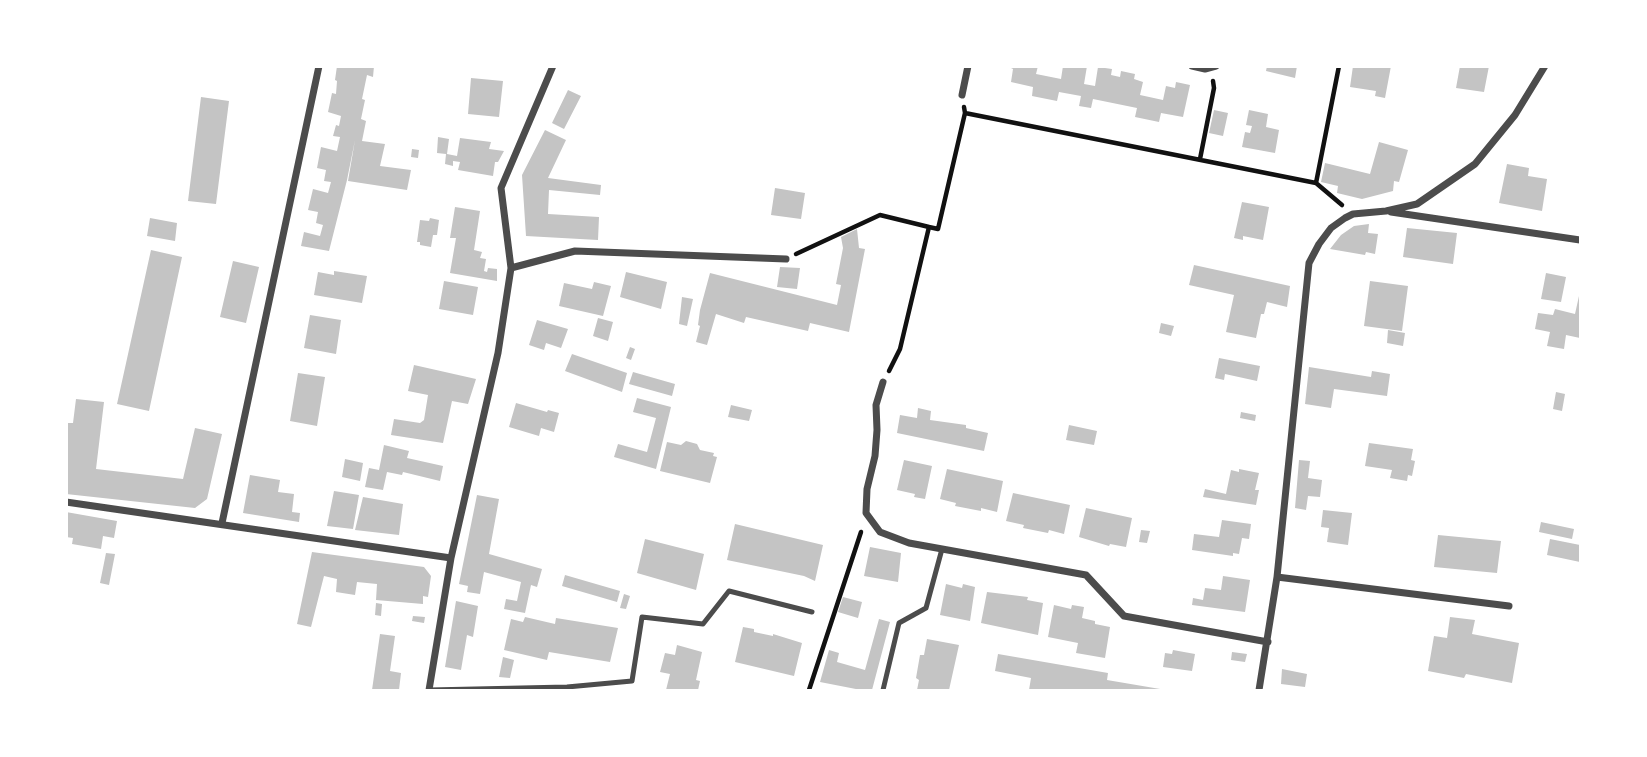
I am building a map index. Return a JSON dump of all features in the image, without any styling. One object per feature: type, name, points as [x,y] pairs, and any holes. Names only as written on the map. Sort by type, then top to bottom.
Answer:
[{"type":"street","points":[[222,523],[319,66]]},
{"type":"street","points":[[429,690],[451,558],[498,353],[511,268],[501,188],[553,66]]},
{"type":"street","points":[[962,95],[968,66]]},
{"type":"street","points":[[1192,66],[1214,68]]},
{"type":"street","points":[[1259,691],[1277,577],[1309,263],[1331,228],[1353,214],[1386,211],[1417,204],[1475,164],[1515,115],[1545,66]]},
{"type":"street","points":[[1386,211],[1580,240]]},
{"type":"street","points":[[511,268],[575,251],[786,259]]},
{"type":"street","points":[[883,382],[876,405],[875,456],[867,489],[866,513],[880,532],[909,543],[1086,575],[1124,616],[1268,642]]},
{"type":"street","points":[[66,502],[451,558]]},
{"type":"street","points":[[1277,577],[1509,606]]},
{"type":"lane","points":[[883,690],[899,623],[926,608],[942,549]]},
{"type":"lane","points":[[429,690],[566,687],[632,681],[642,617],[703,624],[729,591],[812,612]]},
{"type":"path","points":[[1316,183],[1339,66]]},
{"type":"path","points":[[1200,159],[1214,88],[1214,68]]},
{"type":"path","points":[[786,259],[880,215],[938,229],[965,113],[962,95]]},
{"type":"path","points":[[965,113],[1316,183],[1353,214]]},
{"type":"path","points":[[883,382],[900,349],[929,227]]},
{"type":"path","points":[[809,691],[866,513]]},
{"type":"building","points":[[337,66],[374,66],[373,77],[367,75],[362,99],[365,100],[361,119],[366,121],[362,141],[385,144],[380,166],[411,170],[407,190],[348,181],[355,140],[329,251],[301,246],[304,232],[320,236],[323,225],[316,223],[318,212],[308,210],[313,189],[328,193],[331,182],[324,181],[326,170],[317,168],[321,147],[337,151],[340,137],[333,136],[341,116],[328,112],[332,93],[336,94]]},
{"type":"building","points":[[1007,66],[1038,66],[1036,74],[1061,79],[1063,66],[1087,66],[1084,84],[1095,86],[1098,67],[1112,69],[1111,75],[1120,77],[1121,71],[1135,74],[1134,79],[1143,82],[1140,95],[1163,100],[1166,86],[1175,88],[1176,82],[1190,85],[1183,117],[1161,113],[1159,122],[1135,117],[1137,108],[1093,99],[1091,108],[1079,106],[1081,96],[1059,92],[1057,101],[1032,96],[1033,87],[1011,82],[1013,69]]},
{"type":"building","points":[[1267,66],[1297,66],[1295,78],[1266,71]]},
{"type":"building","points":[[1353,66],[1391,66],[1385,98],[1375,96],[1376,91],[1350,87]]},
{"type":"building","points":[[1460,66],[1489,66],[1484,92],[1456,88]]},
{"type":"building","points":[[471,78],[503,81],[499,117],[468,114]]},
{"type":"building","points":[[568,90],[581,96],[564,129],[552,123]]},
{"type":"building","points":[[201,97],[229,101],[216,204],[188,201]]},
{"type":"building","points":[[1214,110],[1228,113],[1223,136],[1209,133]]},
{"type":"building","points":[[1249,110],[1268,114],[1266,127],[1279,130],[1275,153],[1242,147],[1245,132],[1250,133],[1252,126],[1246,125]]},
{"type":"building","points":[[545,130],[566,140],[548,178],[601,185],[600,195],[549,190],[548,214],[599,217],[598,240],[526,236],[522,175]]},
{"type":"building","points":[[438,137],[449,139],[447,154],[457,156],[460,138],[491,142],[489,149],[504,151],[498,162],[495,162],[493,176],[458,170],[460,162],[453,161],[453,166],[445,164],[446,154],[437,153]]},
{"type":"building","points":[[1379,142],[1408,150],[1399,182],[1394,181],[1393,191],[1362,199],[1337,193],[1338,186],[1321,182],[1325,163],[1370,174]]},
{"type":"building","points":[[412,149],[419,150],[418,158],[411,157]]},
{"type":"building","points":[[1507,164],[1529,168],[1528,176],[1547,179],[1542,211],[1499,203]]},
{"type":"building","points":[[775,188],[805,193],[801,219],[771,215]]},
{"type":"building","points":[[1242,202],[1269,207],[1263,240],[1243,236],[1243,240],[1234,238]]},
{"type":"building","points":[[455,207],[480,211],[474,250],[482,252],[480,258],[486,259],[484,271],[487,272],[488,268],[497,269],[497,281],[450,273],[456,238],[450,238]]},
{"type":"building","points":[[150,218],[177,223],[175,241],[147,236]]},
{"type":"building","points":[[430,218],[439,220],[437,235],[433,235],[431,247],[417,242],[420,220],[429,221]]},
{"type":"building","points":[[1369,224],[1368,233],[1378,234],[1375,254],[1330,249],[1341,235],[1354,226]]},
{"type":"building","points":[[1407,228],[1457,233],[1453,264],[1403,257]]},
{"type":"building","points":[[857,229],[859,248],[865,249],[849,332],[810,323],[808,331],[746,317],[744,323],[716,314],[707,345],[696,342],[700,310],[710,273],[837,305],[841,285],[836,284],[843,248],[841,237]]},
{"type":"building","points":[[151,250],[182,257],[149,411],[117,404]]},
{"type":"building","points":[[233,261],[259,267],[246,323],[220,317]]},
{"type":"building","points":[[1194,265],[1290,286],[1287,307],[1267,302],[1264,314],[1261,314],[1256,338],[1226,332],[1234,295],[1189,285]]},
{"type":"building","points":[[780,267],[800,268],[797,289],[777,287]]},
{"type":"building","points":[[334,271],[367,276],[362,303],[314,295],[318,272],[334,275]]},
{"type":"building","points":[[626,272],[667,282],[661,309],[620,297]]},
{"type":"building","points":[[1546,273],[1566,277],[1561,302],[1541,299]]},
{"type":"building","points":[[444,281],[478,287],[473,315],[439,309]]},
{"type":"building","points":[[1370,281],[1408,286],[1402,331],[1364,326]]},
{"type":"building","points":[[594,282],[611,286],[603,316],[559,306],[564,283],[592,289]]},
{"type":"building","points":[[1579,296],[1580,338],[1566,335],[1564,349],[1547,346],[1550,332],[1535,329],[1538,313],[1553,315],[1555,309],[1575,314]]},
{"type":"building","points":[[682,297],[693,299],[687,326],[679,324]]},
{"type":"building","points":[[310,315],[341,320],[336,354],[304,348]]},
{"type":"building","points":[[598,318],[613,322],[608,341],[593,336]]},
{"type":"building","points":[[537,320],[568,329],[561,348],[546,343],[544,350],[529,345]]},
{"type":"building","points":[[1161,323],[1174,326],[1171,336],[1159,333]]},
{"type":"building","points":[[1388,330],[1405,333],[1403,346],[1387,343]]},
{"type":"building","points":[[630,347],[635,349],[631,360],[626,358]]},
{"type":"building","points":[[572,354],[627,373],[622,392],[565,371]]},
{"type":"building","points":[[1219,358],[1260,366],[1257,381],[1225,374],[1224,380],[1215,378]]},
{"type":"building","points":[[414,365],[476,379],[468,404],[452,401],[443,443],[391,435],[394,419],[420,423],[424,420],[428,395],[408,391]]},
{"type":"building","points":[[1309,367],[1371,377],[1372,371],[1390,374],[1387,396],[1334,389],[1331,408],[1305,404]]},
{"type":"building","points":[[633,372],[675,384],[672,396],[629,384]]},
{"type":"building","points":[[298,373],[325,377],[317,426],[290,421]]},
{"type":"building","points":[[1556,392],[1565,394],[1562,411],[1553,409]]},
{"type":"building","points":[[637,398],[671,407],[656,469],[614,457],[618,444],[647,452],[656,418],[633,412]]},
{"type":"building","points":[[76,399],[104,402],[96,469],[183,479],[195,428],[222,434],[207,499],[195,508],[66,494],[66,437],[68,423],[73,423]]},
{"type":"building","points":[[516,403],[559,413],[554,432],[541,428],[539,436],[509,427]]},
{"type":"building","points":[[731,405],[752,410],[749,421],[728,417]]},
{"type":"building","points":[[918,408],[931,411],[930,420],[966,425],[966,428],[988,433],[984,451],[897,433],[900,415],[917,418]]},
{"type":"building","points":[[1241,412],[1256,415],[1255,421],[1240,418]]},
{"type":"building","points":[[1069,425],[1097,431],[1094,445],[1066,440]]},
{"type":"building","points":[[686,441],[697,444],[700,450],[714,453],[713,456],[717,457],[710,483],[660,471],[667,442],[681,445]]},
{"type":"building","points":[[1369,443],[1413,449],[1411,460],[1415,461],[1412,476],[1408,475],[1407,481],[1390,478],[1392,470],[1365,466]]},
{"type":"building","points":[[384,445],[409,451],[407,458],[443,466],[440,481],[403,472],[402,475],[387,472],[383,490],[365,487],[369,468],[379,470]]},
{"type":"building","points":[[345,459],[363,463],[360,481],[342,477]]},
{"type":"building","points":[[904,460],[932,466],[925,499],[897,490]]},
{"type":"building","points":[[1299,460],[1310,461],[1308,478],[1322,480],[1320,497],[1308,496],[1306,510],[1295,508]]},
{"type":"building","points":[[947,469],[1003,481],[997,512],[955,506],[956,503],[940,499]]},
{"type":"building","points":[[1239,469],[1259,473],[1255,490],[1259,490],[1256,505],[1203,497],[1205,489],[1226,494],[1231,470],[1239,472]]},
{"type":"building","points":[[250,475],[280,480],[278,492],[294,494],[292,512],[300,513],[299,522],[243,513]]},
{"type":"building","points":[[334,491],[359,495],[353,529],[327,526]]},
{"type":"building","points":[[1013,493],[1070,505],[1064,534],[1023,528],[1024,525],[1006,521]]},
{"type":"building","points":[[477,495],[499,499],[489,554],[542,569],[537,587],[531,585],[525,613],[504,609],[506,599],[517,601],[521,582],[484,572],[480,594],[467,592],[468,586],[459,584]]},
{"type":"building","points":[[363,497],[403,504],[399,535],[355,530]]},
{"type":"building","points":[[1086,508],[1132,518],[1126,547],[1109,546],[1079,537]]},
{"type":"building","points":[[1323,510],[1352,513],[1348,545],[1327,542],[1329,528],[1321,527]]},
{"type":"building","points":[[66,512],[117,521],[114,538],[103,536],[101,549],[72,544],[73,538],[66,537]]},
{"type":"building","points":[[1222,520],[1251,524],[1249,539],[1242,538],[1239,554],[1233,553],[1233,556],[1192,550],[1194,534],[1219,537]]},
{"type":"building","points":[[1541,522],[1574,529],[1572,539],[1539,532]]},
{"type":"building","points":[[735,524],[823,545],[815,581],[804,576],[727,560]]},
{"type":"building","points":[[1141,530],[1150,531],[1147,543],[1139,542]]},
{"type":"building","points":[[1438,535],[1501,541],[1497,573],[1434,567]]},
{"type":"building","points":[[645,539],[704,554],[696,590],[637,573]]},
{"type":"building","points":[[1550,539],[1580,545],[1580,562],[1547,555]]},
{"type":"building","points":[[870,547],[901,553],[898,582],[864,576]]},
{"type":"building","points":[[312,552],[424,567],[431,576],[428,597],[423,596],[423,604],[376,600],[377,584],[357,582],[355,595],[336,592],[337,579],[324,576],[311,627],[297,624]]},
{"type":"building","points":[[106,553],[115,554],[109,585],[100,583]]},
{"type":"building","points":[[565,575],[620,591],[617,602],[562,586]]},
{"type":"building","points":[[1223,576],[1250,580],[1245,612],[1192,605],[1193,598],[1203,600],[1205,588],[1221,590]]},
{"type":"building","points":[[946,584],[962,588],[963,584],[975,587],[970,621],[940,615]]},
{"type":"building","points":[[987,592],[1028,597],[1027,600],[1043,603],[1038,635],[981,623]]},
{"type":"building","points":[[624,594],[630,596],[626,609],[620,608]]},
{"type":"building","points":[[843,597],[862,602],[858,618],[838,612]]},
{"type":"building","points":[[456,601],[478,606],[473,637],[467,635],[461,670],[445,667]]},
{"type":"building","points":[[376,603],[382,604],[381,616],[375,615]]},
{"type":"building","points":[[1054,605],[1071,609],[1072,605],[1084,607],[1082,618],[1110,627],[1105,658],[1076,653],[1078,643],[1048,637]]},
{"type":"building","points":[[413,616],[425,617],[424,623],[412,621]]},
{"type":"building","points":[[525,617],[555,624],[556,618],[618,628],[610,662],[549,652],[547,660],[504,650],[511,619],[523,622]]},
{"type":"building","points":[[1450,617],[1475,620],[1472,634],[1519,643],[1512,683],[1466,674],[1464,678],[1428,671],[1434,636],[1447,638]]},
{"type":"building","points":[[879,619],[890,622],[872,690],[820,682],[829,650],[839,653],[837,662],[865,670]]},
{"type":"building","points":[[743,627],[802,643],[794,676],[735,662]]},
{"type":"building","points":[[380,634],[395,636],[390,671],[401,673],[399,690],[372,690]]},
{"type":"building","points":[[927,639],[959,645],[949,690],[917,690],[920,655],[924,655]]},
{"type":"building","points":[[677,645],[702,652],[696,680],[700,681],[698,690],[666,690],[670,674],[660,672],[665,653],[675,655]]},
{"type":"building","points":[[1173,650],[1195,654],[1192,671],[1163,667],[1165,653],[1172,654]]},
{"type":"building","points":[[1232,652],[1247,654],[1245,662],[1231,660]]},
{"type":"building","points":[[998,654],[1108,673],[1107,680],[1166,690],[1029,690],[1031,678],[995,671]]},
{"type":"building","points":[[503,657],[514,660],[510,678],[499,677]]},
{"type":"building","points":[[1282,669],[1307,674],[1305,687],[1281,684]]}]
